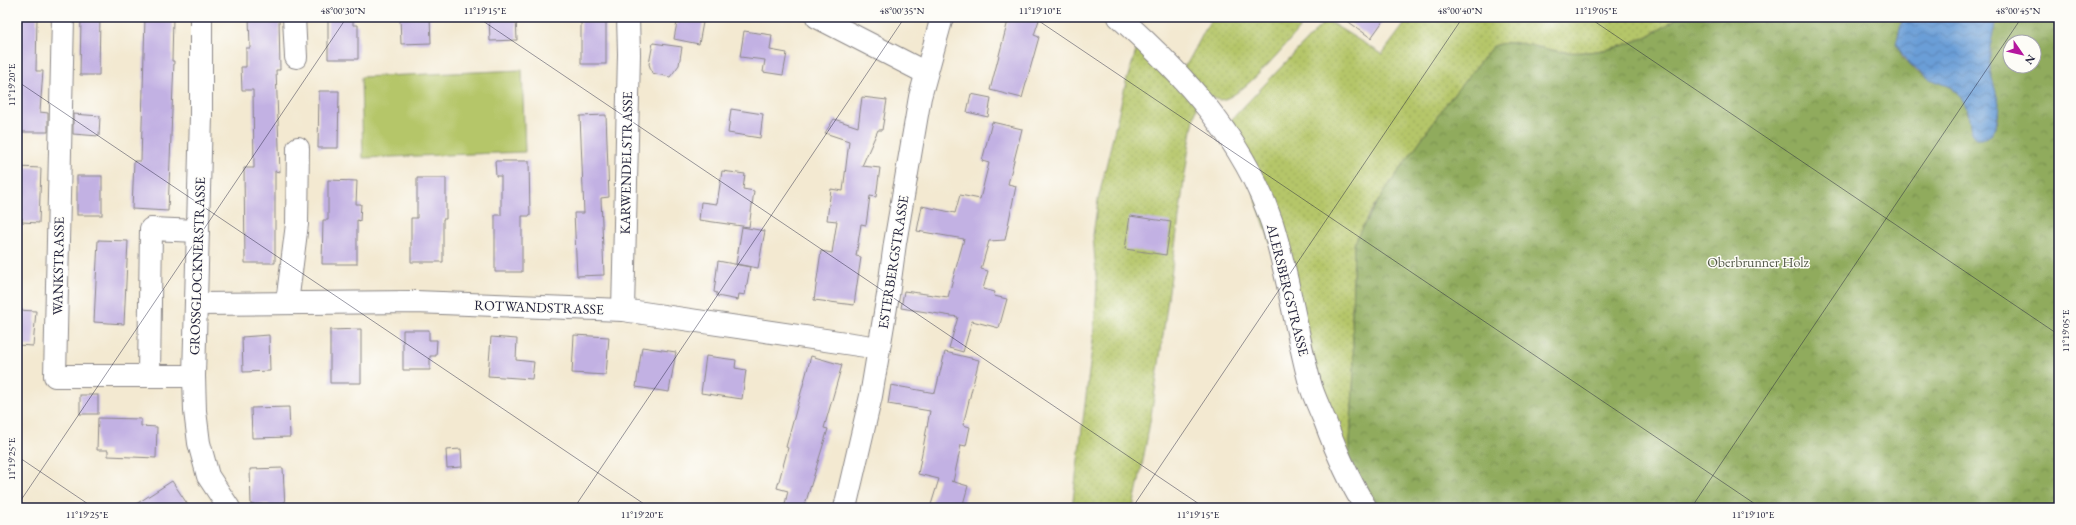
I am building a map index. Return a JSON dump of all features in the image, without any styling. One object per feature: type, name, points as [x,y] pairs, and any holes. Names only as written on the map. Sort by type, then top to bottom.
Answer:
[{"type":"street","name":"WANKSTRASSE","points":[[63,17],[55,376],[194,376]]},
{"type":"street","name":"GROSSGLOCKNERSTRASSE","points":[[201,17],[194,376],[195,411],[199,443],[208,476],[229,508]]},
{"type":"street","points":[[294,17],[296,57]]},
{"type":"street","name":"KARWENDELSTRASSE","points":[[623,310],[629,54],[628,17]]},
{"type":"street","points":[[818,17],[926,73]]},
{"type":"street","name":"ESTERBERGSTRASSE","points":[[845,508],[871,396],[920,97],[942,17]]},
{"type":"street","name":"ALERSBERGSTRASSE","points":[[1119,17],[1164,59],[1198,96],[1219,122],[1248,167],[1271,222],[1282,258],[1312,388],[1349,478],[1366,508]]},
{"type":"street","points":[[287,303],[297,224],[298,148]]},
{"type":"street","points":[[149,376],[151,229],[198,231]]},
{"type":"street","name":"ROTWANDSTRASSE","points":[[196,304],[415,302],[623,310],[879,348]]},
{"type":"green space","points":[[1212,17],[1309,17],[1268,65],[1242,89],[1230,97],[1220,100],[1210,96],[1181,70],[1188,62]]},
{"type":"green space","points":[[1410,17],[1678,17],[1666,26],[1638,40],[1609,49],[1564,52],[1518,43],[1500,44],[1492,47],[1446,104],[1368,216],[1354,245],[1352,315],[1354,370],[1349,461],[1329,420],[1230,121],[1326,20],[1382,54]]},
{"type":"green space","name":"Oberbrunner Holz","points":[[1678,17],[1905,17],[1900,27],[1898,37],[1901,54],[1906,62],[1912,69],[1955,90],[1961,97],[1966,107],[1971,133],[1984,138],[1992,132],[1998,117],[1997,98],[1989,65],[1991,37],[1997,17],[2059,17],[2059,508],[1375,508],[1349,461],[1354,370],[1352,315],[1354,245],[1360,231],[1384,192],[1446,104],[1492,47],[1500,44],[1518,43],[1564,52],[1595,51],[1624,45],[1639,40],[1666,26]]},
{"type":"green space","points":[[1139,42],[1197,105],[1187,162],[1154,400],[1133,508],[1072,508],[1093,340],[1097,287],[1093,235],[1098,200],[1126,82]]},
{"type":"green space","points":[[522,70],[525,152],[363,158],[361,77]]},
{"type":"water","points":[[1905,17],[1997,17],[1990,46],[1990,71],[1999,103],[1996,125],[1991,135],[1984,138],[1977,138],[1971,133],[1968,111],[1958,92],[1951,87],[1930,79],[1909,65],[1896,44],[1901,24]]},
{"type":"building","points":[[17,17],[37,17],[36,71],[43,71],[40,112],[48,113],[48,132],[17,132]]},
{"type":"building","points":[[81,17],[100,17],[99,75],[80,75]]},
{"type":"building","points":[[145,17],[173,17],[172,61],[174,61],[168,211],[132,209],[134,161],[141,161]]},
{"type":"building","points":[[249,17],[279,17],[280,70],[276,70],[280,172],[275,171],[275,263],[245,263],[244,168],[254,168],[253,90],[242,90],[241,67],[246,67],[246,48],[250,48]]},
{"type":"building","points":[[328,17],[353,17],[353,25],[358,25],[358,59],[328,59]]},
{"type":"building","points":[[400,17],[430,17],[431,43],[401,44]]},
{"type":"building","points":[[489,17],[516,17],[517,40],[490,41]]},
{"type":"building","points":[[581,17],[606,17],[606,64],[581,64]]},
{"type":"building","points":[[678,17],[704,17],[699,44],[674,39]]},
{"type":"building","points":[[1009,17],[1040,17],[1034,35],[1039,37],[1022,98],[990,90]]},
{"type":"building","points":[[1342,17],[1386,17],[1371,38]]},
{"type":"building","points":[[744,31],[772,35],[770,50],[787,53],[783,75],[763,72],[765,60],[740,57]]},
{"type":"building","points":[[653,43],[682,47],[679,65],[670,77],[652,73],[649,64]]},
{"type":"building","points":[[319,91],[339,91],[338,148],[318,148]]},
{"type":"building","points":[[971,94],[991,98],[988,117],[967,112]]},
{"type":"building","points":[[862,97],[887,100],[882,130],[878,130],[862,166],[880,168],[876,197],[870,196],[866,225],[861,224],[856,256],[861,257],[854,305],[814,300],[821,251],[832,253],[837,221],[827,220],[831,189],[843,191],[849,141],[825,133],[834,119],[858,127]]},
{"type":"building","points":[[731,109],[763,114],[760,138],[728,133]]},
{"type":"building","points":[[73,114],[100,116],[99,136],[73,134]]},
{"type":"building","points":[[606,115],[609,197],[601,198],[604,275],[577,276],[574,213],[584,213],[580,116]]},
{"type":"building","points":[[992,122],[1022,129],[1008,184],[1016,186],[1005,240],[989,241],[981,269],[988,271],[983,289],[995,292],[994,296],[1007,299],[999,328],[972,321],[963,352],[949,348],[958,317],[901,308],[904,291],[948,297],[964,239],[917,231],[922,206],[955,213],[960,195],[980,199],[989,163],[982,161]]},
{"type":"building","points":[[495,161],[529,161],[530,216],[522,216],[522,272],[495,272],[495,215],[501,215],[501,176],[496,176]]},
{"type":"building","points":[[17,167],[41,168],[39,223],[22,222],[22,218],[17,218]]},
{"type":"building","points":[[722,171],[745,174],[743,189],[754,191],[749,227],[699,220],[701,202],[717,204]]},
{"type":"building","points":[[77,176],[102,176],[102,215],[77,215]]},
{"type":"building","points":[[417,178],[446,178],[446,219],[443,219],[443,262],[411,262],[411,218],[417,218]]},
{"type":"building","points":[[328,180],[357,181],[356,204],[361,204],[360,221],[357,220],[357,264],[322,264],[323,220],[328,220]]},
{"type":"building","points":[[1130,216],[1171,222],[1166,255],[1125,249]]},
{"type":"building","points":[[742,227],[765,231],[758,268],[736,264]]},
{"type":"building","points":[[98,240],[128,241],[124,324],[94,322]]},
{"type":"building","points":[[718,261],[750,267],[745,295],[739,294],[738,300],[717,296],[717,293],[714,292]]},
{"type":"building","points":[[17,310],[36,311],[33,346],[17,345]]},
{"type":"building","points":[[361,329],[361,383],[330,383],[330,330]]},
{"type":"building","points":[[403,330],[429,330],[429,340],[437,340],[436,356],[430,356],[430,370],[403,370]]},
{"type":"building","points":[[269,335],[270,371],[243,372],[242,337]]},
{"type":"building","points":[[574,335],[609,337],[606,375],[572,373]]},
{"type":"building","points":[[491,337],[517,339],[516,360],[534,362],[532,379],[488,376]]},
{"type":"building","points":[[642,347],[676,352],[669,392],[636,387]]},
{"type":"building","points":[[945,352],[979,360],[963,425],[970,427],[966,446],[961,445],[953,482],[968,486],[962,508],[930,508],[939,479],[918,474],[930,411],[888,404],[891,385],[935,393]]},
{"type":"building","points":[[706,356],[736,360],[735,368],[746,370],[742,399],[701,393]]},
{"type":"building","points":[[811,356],[842,365],[824,428],[828,429],[804,508],[784,508],[788,491],[777,488],[788,448],[786,447]]},
{"type":"building","points":[[80,395],[98,395],[98,414],[80,414]]},
{"type":"building","points":[[289,407],[290,437],[252,438],[251,408]]},
{"type":"building","points":[[98,418],[141,419],[141,426],[157,427],[156,458],[108,456],[108,450],[97,450]]},
{"type":"building","points":[[461,449],[462,467],[447,468],[446,450]]},
{"type":"building","points":[[283,468],[285,508],[269,508],[269,504],[251,505],[250,469]]},
{"type":"building","points":[[172,481],[190,508],[130,508]]}]
